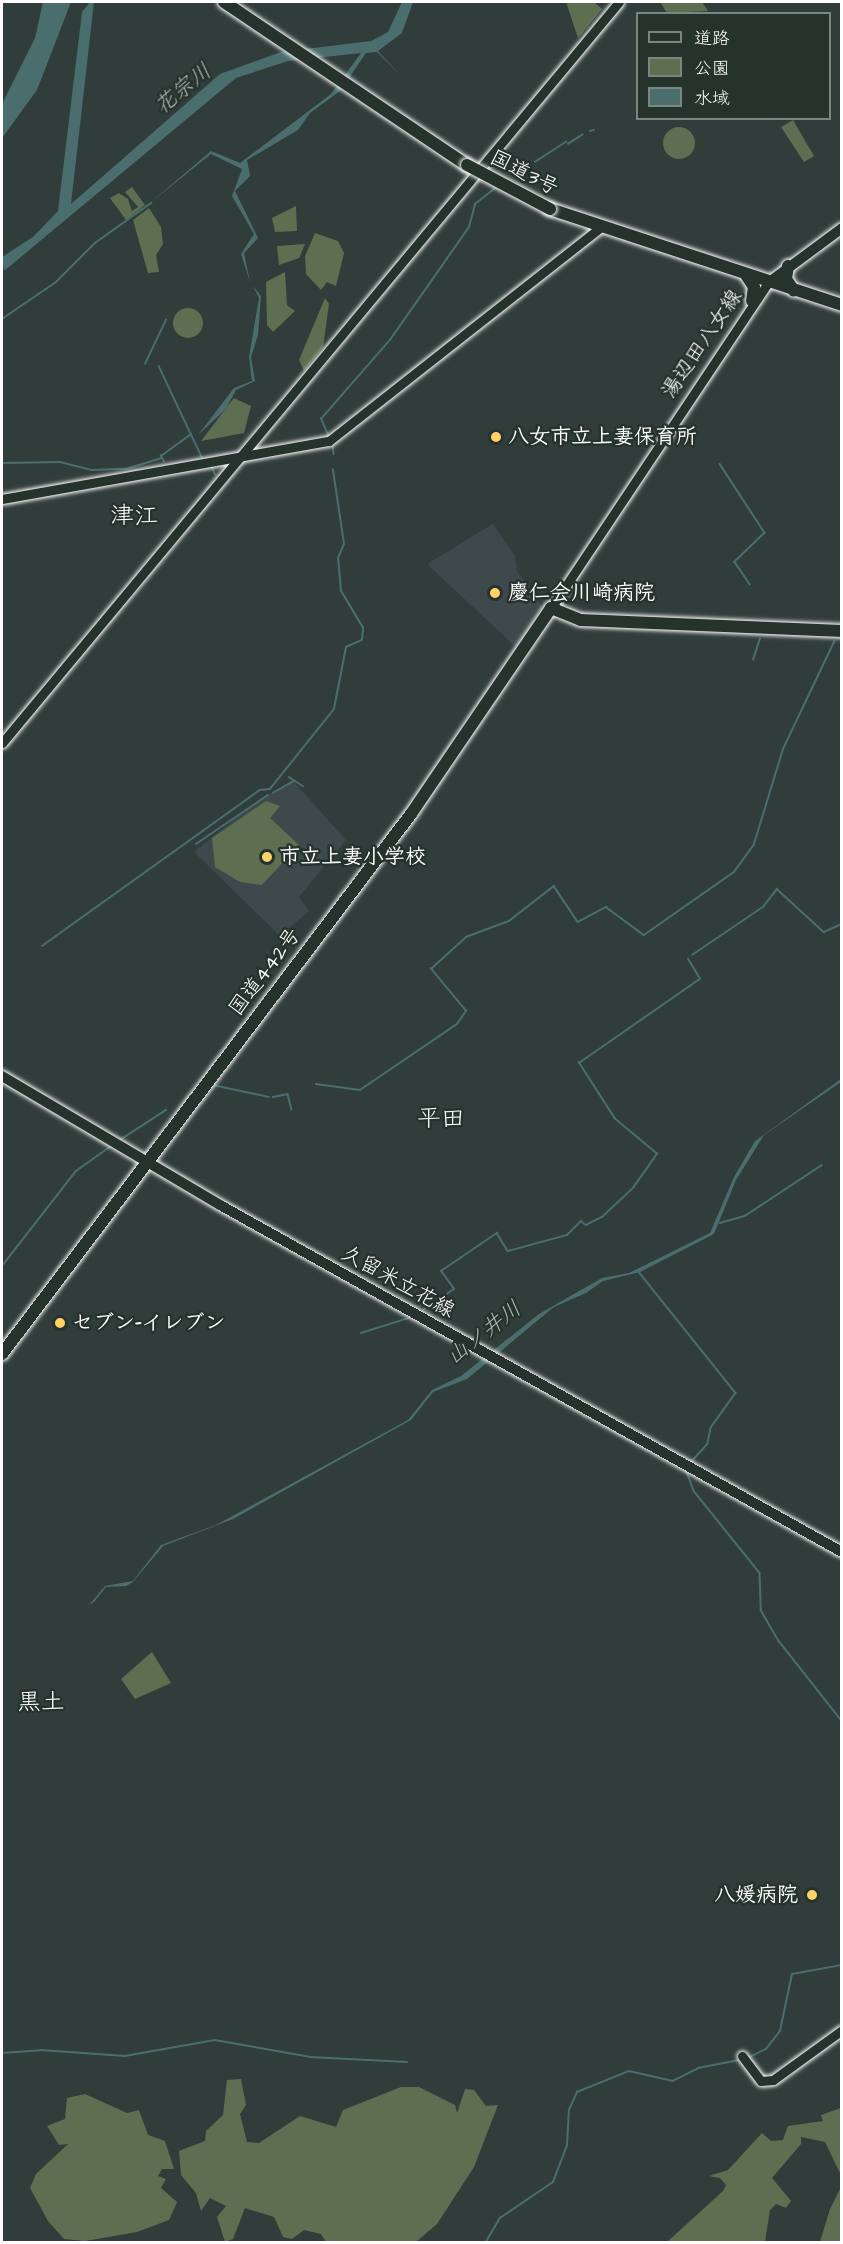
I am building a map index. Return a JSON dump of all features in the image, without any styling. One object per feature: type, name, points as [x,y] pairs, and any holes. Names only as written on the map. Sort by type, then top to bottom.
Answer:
[{"type":"highway","name":"国道3号","points":[[224,2],[306,60],[467,165],[550,209],[768,283],[842,305]]},
{"type":"highway","points":[[788,266],[786,279],[794,291]]},
{"type":"highway","points":[[746,275],[754,287],[752,302]]},
{"type":"highway","points":[[551,608],[581,620],[842,632]]},
{"type":"highway","name":"国道442号","points":[[2,1354],[465,740],[551,608]]},
{"type":"main road","points":[[768,283],[842,228]]},
{"type":"main road","name":"久留米立花線","points":[[2,1076],[146,1163],[842,1552]]},
{"type":"street","points":[[2,743],[619,2]]},
{"type":"street","points":[[2,499],[170,465],[238,458],[332,440],[602,226]]},
{"type":"street","name":"湯辺田八女線","points":[[551,608],[752,302],[768,283]]},
{"type":"street","points":[[741,2056],[761,2081],[773,2080],[842,2030]]},
{"type":"shaded area","name":"慶仁会川崎病院","points":[[493,524],[515,556],[517,571],[544,609],[518,649],[427,564]]},
{"type":"shaded area","name":"市立上妻小学校","points":[[294,782],[346,840],[299,897],[309,911],[280,936],[194,852],[259,799]]},
{"type":"green space","points":[[566,2],[594,2],[602,9],[578,38]]},
{"type":"green space","points":[[660,2],[702,2],[708,11],[688,12],[666,12]]},
{"type":"green space","points":[[793,120],[814,156],[804,162],[781,127]]},
{"type":"green space","points":[[679,127],[690,132],[695,143],[690,154],[679,159],[668,154],[663,143],[668,132]]},
{"type":"green space","points":[[132,187],[145,205],[126,220],[110,198],[119,193],[128,199],[132,211],[138,207],[125,192]]},
{"type":"green space","points":[[296,206],[297,231],[275,232],[272,218]]},
{"type":"green space","points":[[149,208],[161,227],[163,244],[156,255],[159,272],[148,273],[133,220]]},
{"type":"green space","points":[[315,233],[338,241],[344,253],[336,286],[327,282],[321,290],[306,274],[305,256]]},
{"type":"green space","points":[[305,244],[299,258],[279,265],[277,246]]},
{"type":"green space","points":[[285,272],[287,305],[295,311],[273,332],[267,325],[266,282]]},
{"type":"green space","points":[[325,298],[329,304],[323,347],[304,371],[299,360]]},
{"type":"green space","points":[[188,308],[198,313],[203,323],[198,333],[188,338],[178,333],[173,323],[178,313]]},
{"type":"green space","points":[[234,398],[251,406],[244,433],[201,441]]},
{"type":"green space","points":[[266,801],[280,806],[270,818],[299,845],[262,885],[240,882],[215,867],[212,838]]},
{"type":"green space","points":[[152,1652],[171,1683],[135,1699],[121,1679]]},
{"type":"green space","points":[[241,2079],[246,2105],[240,2114],[247,2142],[259,2143],[300,2116],[336,2127],[343,2110],[401,2087],[419,2087],[455,2105],[457,2113],[465,2089],[474,2090],[486,2106],[498,2105],[474,2167],[437,2224],[416,2242],[326,2242],[321,2234],[304,2230],[292,2239],[283,2237],[274,2217],[245,2208],[233,2239],[225,2242],[217,2217],[226,2206],[210,2198],[201,2211],[196,2193],[181,2175],[179,2151],[205,2141],[206,2131],[223,2115],[227,2080]]},
{"type":"green space","points":[[85,2094],[127,2113],[139,2110],[148,2135],[165,2141],[174,2169],[162,2169],[158,2176],[166,2179],[161,2188],[177,2202],[169,2220],[137,2232],[85,2241],[64,2239],[48,2221],[30,2188],[36,2174],[68,2144],[59,2145],[47,2126],[65,2119],[67,2098]]},
{"type":"green space","points":[[841,2108],[841,2175],[825,2142],[801,2137],[801,2144],[772,2178],[791,2201],[786,2208],[776,2204],[770,2210],[765,2242],[667,2242],[723,2191],[726,2185],[720,2178],[709,2176],[728,2170],[762,2133],[771,2141],[783,2140],[788,2126],[823,2121],[821,2115]]},
{"type":"green space","points":[[841,2187],[841,2242],[820,2242],[830,2209]]},
{"type":"water","points":[[43,2],[71,2],[37,90],[2,138],[2,104],[35,38]]},
{"type":"water","points":[[90,2],[94,2],[71,204],[220,74],[281,52],[371,41],[388,32],[402,2],[413,2],[402,33],[378,51],[399,74],[377,52],[366,53],[340,91],[310,113],[298,130],[247,160],[250,176],[235,191],[258,238],[244,253],[250,282],[241,254],[254,234],[232,196],[242,169],[211,154],[150,203],[211,151],[240,163],[331,94],[361,53],[288,61],[236,78],[4,271],[2,257],[33,237],[58,211],[82,12]]},
{"type":"water","points":[[253,286],[261,296],[258,335],[251,357],[255,381],[236,390],[226,409],[198,435],[234,388],[252,381],[249,357],[259,298]]},
{"type":"water","points":[[841,1079],[841,1082],[764,1135],[736,1180],[714,1234],[640,1272],[603,1281],[586,1293],[554,1307],[467,1379],[433,1392],[411,1420],[233,1519],[163,1546],[133,1582],[126,1586],[106,1587],[89,1605],[105,1586],[133,1581],[161,1545],[216,1525],[408,1420],[432,1390],[461,1376],[539,1314],[602,1278],[629,1273],[710,1233],[734,1177],[755,1141]]},
{"type":"waterway","points":[[590,131],[594,130]]},
{"type":"waterway","points":[[568,144],[582,135]]},
{"type":"waterway","points":[[535,162],[566,142]]},
{"type":"waterway","points":[[329,437],[321,419],[390,340],[469,227],[475,204],[497,187]]},
{"type":"waterway","points":[[2,319],[56,282],[95,243],[151,203]]},
{"type":"waterway","points":[[145,364],[166,320]]},
{"type":"waterway","points":[[159,366],[202,457]]},
{"type":"waterway","points":[[164,462],[161,456],[191,434]]},
{"type":"waterway","points":[[333,444],[334,454]]},
{"type":"waterway","points":[[2,463],[60,462],[91,470],[126,469],[161,458]]},
{"type":"waterway","points":[[720,464],[765,533],[735,562],[750,584]]},
{"type":"waterway","points":[[212,466],[215,474]]},
{"type":"waterway","points":[[42,946],[260,790],[270,789],[334,709],[346,647],[362,640],[363,628],[341,591],[338,558],[344,544],[333,470]]},
{"type":"waterway","points":[[753,660],[760,639]]},
{"type":"waterway","points":[[316,1084],[360,1090],[457,1024],[466,1011],[431,969],[466,937],[509,921],[554,886],[578,922],[606,907],[644,935],[734,872],[754,844],[783,749],[834,642]]},
{"type":"waterway","points":[[289,777],[303,786]]},
{"type":"waterway","points":[[273,793],[294,781]]},
{"type":"waterway","points":[[196,844],[268,795]]},
{"type":"waterway","points":[[692,955],[763,907],[777,889],[824,932],[842,924]]},
{"type":"waterway","points":[[423,1310],[454,1289],[441,1271],[497,1233],[508,1251],[567,1235],[581,1221],[586,1225],[602,1217],[633,1188],[657,1154],[615,1119],[579,1063],[700,979],[688,959]]},
{"type":"waterway","points":[[213,1085],[269,1097]]},
{"type":"waterway","points":[[273,1097],[288,1094],[292,1110]]},
{"type":"waterway","points":[[120,1140],[166,1110]]},
{"type":"waterway","points":[[2,1266],[76,1171],[111,1146]]},
{"type":"waterway","points":[[720,1223],[745,1216],[822,1165]]},
{"type":"waterway","points":[[639,1272],[736,1393],[711,1428],[708,1444],[691,1463]]},
{"type":"waterway","points":[[361,1333],[409,1318]]},
{"type":"waterway","points":[[686,1469],[694,1491],[760,1573],[761,1610],[779,1641],[842,1721]]},
{"type":"waterway","points":[[748,2058],[766,2049],[780,2031],[792,1974],[842,1965]]},
{"type":"waterway","points":[[2,2053],[41,2050],[125,2056],[215,2040],[310,2057],[407,2062]]},
{"type":"waterway","points":[[486,2242],[500,2218],[553,2182],[567,2146],[569,2110],[577,2092],[629,2071],[673,2081],[698,2068],[740,2060]]},
{"type":"place","name":"八女市立上妻保育所","points":[[496,437]]},
{"type":"place","name":"慶仁会川崎病院","points":[[495,593]]},
{"type":"place","name":"市立上妻小学校","points":[[267,857]]},
{"type":"place","name":"セブン-イレブン","points":[[60,1323]]},
{"type":"place","name":"八媛病院","points":[[812,1895]]},
{"type":"district","name":"津江","points":[[134,517]]},
{"type":"district","name":"平田","points":[[441,1120]]},
{"type":"district","name":"黒土","points":[[41,1703]]},
{"type":"water label","name":"花宗川","points":[[183,89]]},
{"type":"water label","name":"山ノ井川","points":[[484,1333]]}]
